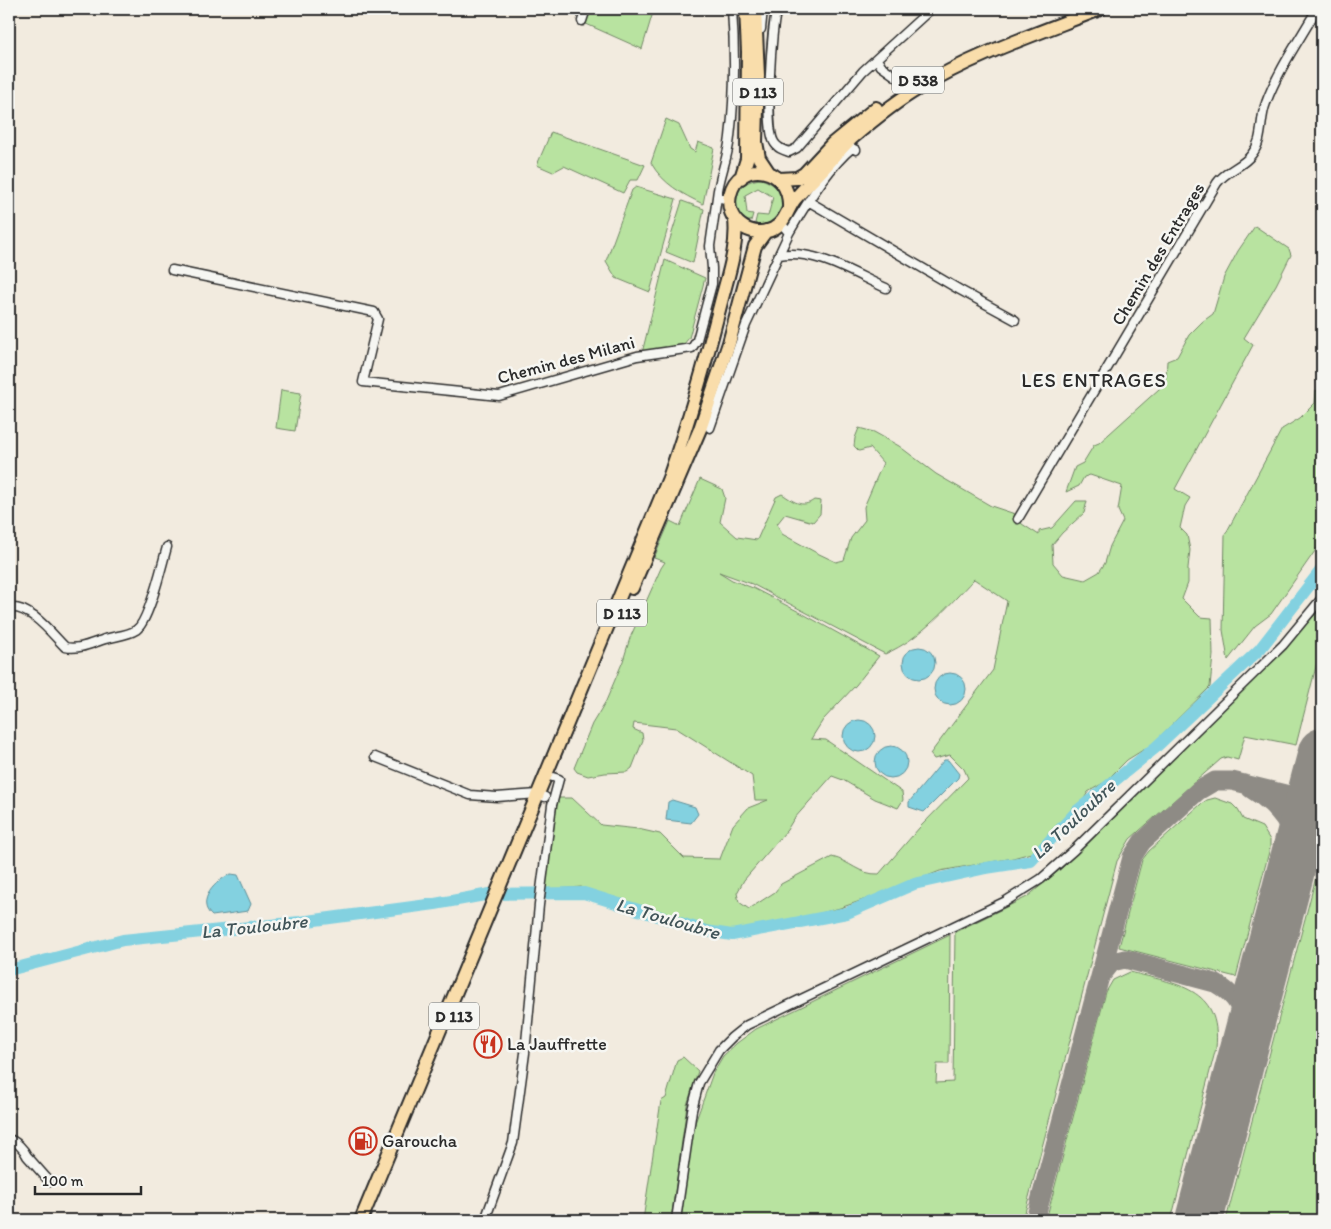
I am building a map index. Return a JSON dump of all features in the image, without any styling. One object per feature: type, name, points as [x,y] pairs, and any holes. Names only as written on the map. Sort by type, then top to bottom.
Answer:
[{"type":"main road","name":"D 113","points":[[741,178],[747,159],[748,52],[746,9]]},
{"type":"main road","name":"D 113","points":[[755,9],[758,76],[756,142],[758,158],[774,176]]},
{"type":"main road","name":"D 538","points":[[774,176],[797,178],[804,174],[852,126],[944,66],[992,43],[1078,9]]},
{"type":"main road","name":"D 538","points":[[789,208],[794,200],[850,140],[912,88],[971,60],[1100,9]]},
{"type":"main road","points":[[754,172],[774,176],[786,187],[790,198],[785,228],[758,232],[741,226],[735,220],[730,207],[723,198],[741,178],[754,172]]},
{"type":"main road","name":"D 113","points":[[361,1220],[542,796],[669,478],[690,418],[707,358],[736,239],[735,220]]},
{"type":"main road","name":"D 113","points":[[550,776],[583,704],[700,429],[729,343],[754,246],[766,231]]},
{"type":"main road","name":"D 113","points":[[369,1220],[496,906]]},
{"type":"street","points":[[582,21],[586,9]]},
{"type":"street","points":[[723,198],[718,185],[728,153],[730,137],[734,74],[732,9]]},
{"type":"street","points":[[758,76],[763,9]]},
{"type":"street","points":[[777,9],[774,18],[771,56],[769,129],[773,142],[779,149],[789,152],[797,148],[862,71],[931,9]]},
{"type":"street","name":"Chemin des Entrages","points":[[1018,519],[1217,183],[1245,163],[1254,153],[1261,135],[1266,104],[1281,71],[1317,9]]},
{"type":"street","points":[[877,58],[881,66],[912,88]]},
{"type":"street","points":[[710,428],[746,325],[779,255],[785,228],[847,152],[852,148],[856,150]]},
{"type":"street","name":"Chemin des Milani","points":[[172,270],[374,312],[378,319],[363,382],[499,396],[637,356],[692,348],[697,340],[712,284],[710,246],[723,198]]},
{"type":"street","points":[[808,201],[944,281],[1015,320]]},
{"type":"street","points":[[779,255],[792,253],[818,257],[886,288]]},
{"type":"street","points":[[9,608],[22,610],[30,614],[65,647],[71,648],[138,630],[146,617],[167,547]]},
{"type":"street","points":[[676,1220],[692,1110],[698,1083],[719,1050],[732,1037],[747,1025],[1006,901],[1041,879],[1074,850],[1283,645],[1322,598]]},
{"type":"street","points":[[376,757],[470,795],[497,797],[542,796]]},
{"type":"street","points":[[485,1220],[513,1143],[525,1053],[539,905],[552,805],[559,779],[550,776]]},
{"type":"street","points":[[9,1139],[13,1140],[25,1151],[50,1182]]},
{"type":"green space","points":[[588,9],[654,9],[642,49],[584,23]]},
{"type":"green space","points":[[666,119],[679,125],[690,149],[695,152],[698,142],[714,148],[703,204],[667,183],[651,163]]},
{"type":"green space","points":[[551,132],[645,165],[638,180],[630,180],[623,193],[564,166],[553,172],[537,165]]},
{"type":"green space","points":[[761,179],[779,191],[784,202],[783,209],[775,221],[760,226],[755,223],[757,215],[768,216],[773,197],[758,188],[745,195],[747,213],[753,214],[751,221],[748,221],[739,216],[737,196],[742,186],[753,180]]},
{"type":"green space","points":[[636,187],[676,199],[650,292],[616,278],[606,261],[632,190]]},
{"type":"green space","points":[[682,201],[704,209],[693,263],[666,252]]},
{"type":"green space","points":[[1255,226],[1289,249],[1291,255],[1276,285],[1244,338],[1253,345],[1175,489],[1190,498],[1185,506],[1180,528],[1187,535],[1190,550],[1188,583],[1182,599],[1200,617],[1212,618],[1213,655],[1210,687],[1151,745],[1127,760],[1105,782],[1088,792],[1081,804],[1031,853],[940,871],[840,908],[779,924],[727,931],[659,913],[581,887],[545,890],[558,798],[572,798],[601,825],[638,829],[660,834],[684,858],[720,859],[733,825],[748,808],[768,800],[755,800],[752,776],[676,728],[634,723],[633,729],[642,733],[643,740],[632,768],[627,772],[588,776],[577,772],[574,768],[592,724],[606,701],[623,661],[630,638],[665,562],[654,558],[670,521],[680,526],[700,479],[722,489],[725,498],[720,522],[737,537],[757,540],[776,497],[782,494],[802,504],[810,503],[814,500],[821,501],[820,514],[813,522],[785,514],[777,524],[782,534],[815,552],[836,562],[844,560],[851,538],[865,520],[864,507],[883,463],[870,448],[859,451],[854,446],[859,428],[874,432],[899,446],[936,474],[991,506],[1015,514],[1022,524],[1039,535],[1039,531],[1052,528],[1076,501],[1087,501],[1084,513],[1052,545],[1053,563],[1063,575],[1085,580],[1099,572],[1105,563],[1110,546],[1123,521],[1118,510],[1122,486],[1090,475],[1084,477],[1079,486],[1066,492],[1075,467],[1083,463],[1094,445],[1099,443],[1159,389],[1166,377],[1167,361],[1177,357],[1189,335],[1213,314],[1224,277],[1238,251]],"holes":[[[719,572],[752,584],[885,654],[922,631],[974,579],[1007,601],[993,670],[930,754],[934,759],[950,755],[964,769],[968,778],[920,827],[879,874],[860,870],[832,857],[781,884],[775,892],[749,909],[739,902],[737,893],[744,880],[832,776],[843,780],[875,799],[898,808],[903,800],[902,792],[826,740],[811,739],[823,720],[856,685],[879,656],[805,615]]]},
{"type":"green space","points":[[665,260],[705,278],[689,338],[683,345],[642,353]]},
{"type":"green space","points":[[281,390],[301,393],[295,431],[276,428]]},
{"type":"green space","points":[[1316,390],[1322,395],[1322,541],[1271,614],[1255,626],[1228,660],[1223,630],[1225,535],[1282,429],[1300,418],[1315,403]]},
{"type":"green space","points":[[1322,608],[1322,643],[1296,745],[1245,735],[1238,760],[1227,757],[1221,759],[1130,839],[1117,861],[1023,1220],[680,1220],[691,1134],[713,1073],[723,1056],[756,1029],[950,935],[949,1064],[937,1064],[936,1083],[953,1082],[955,932],[1027,897],[1062,868]]},
{"type":"green space","points":[[1215,798],[1232,804],[1243,819],[1262,827],[1270,840],[1270,848],[1236,977],[1119,947],[1142,860],[1149,851],[1201,804]]},
{"type":"green space","points":[[1322,859],[1322,1220],[1226,1220],[1317,873]]},
{"type":"green space","points":[[1130,972],[1164,980],[1192,992],[1204,1000],[1212,1012],[1216,1028],[1216,1048],[1171,1220],[1046,1220],[1106,992],[1113,980]]},
{"type":"green space","points":[[683,1057],[698,1071],[687,1105],[671,1220],[643,1220],[661,1101],[666,1098],[677,1060]]},
{"type":"water","points":[[919,647],[925,648],[930,652],[934,657],[934,669],[930,674],[925,678],[919,679],[913,678],[908,674],[904,669],[903,663],[904,657],[908,652],[913,648]]},
{"type":"water","points":[[950,673],[956,674],[961,678],[965,683],[965,695],[961,700],[956,704],[950,705],[944,704],[939,700],[935,695],[934,689],[935,683],[939,678],[944,674]]},
{"type":"water","points":[[859,720],[865,721],[870,725],[874,730],[874,742],[870,747],[865,751],[859,752],[853,751],[848,747],[844,742],[843,736],[844,730],[848,725],[853,721]]},
{"type":"water","points":[[891,746],[897,747],[902,751],[906,756],[906,768],[902,773],[897,777],[891,778],[885,777],[880,773],[876,768],[875,762],[876,756],[880,751],[885,747]]},
{"type":"water","points":[[944,760],[948,760],[959,774],[958,778],[924,812],[909,807],[909,802]]},
{"type":"water","points":[[672,800],[695,807],[698,814],[691,823],[666,820],[668,802]]},
{"type":"water","points":[[231,874],[238,875],[251,904],[248,911],[212,916],[207,910],[207,898],[219,881]]},
{"type":"waterway","name":"La Touloubre","points":[[9,970],[123,940],[300,922],[435,904],[490,894],[584,893],[706,931],[732,935],[847,913],[914,884],[986,868],[1031,861],[1077,811],[1155,748],[1260,649],[1322,569]]},
{"type":"taxiway","points":[[1035,1220],[1132,857],[1142,842],[1198,791],[1215,781],[1232,781],[1322,803]]},
{"type":"taxiway","points":[[1251,789],[1271,803],[1282,815],[1293,837],[1295,857]]},
{"type":"taxiway","points":[[1295,857],[1303,843],[1322,830]]},
{"type":"taxiway","points":[[1100,977],[1112,962],[1125,959],[1215,983],[1235,999],[1245,1021],[1247,1038]]},
{"type":"runway","points":[[1199,1220],[1322,752]]},
{"type":"place","name":"La Jauffrette","points":[[488,1044]]},
{"type":"place","name":"Garoucha","points":[[363,1141]]},
{"type":"district","name":"LES ENTRAGES","points":[[1094,380]]}]
